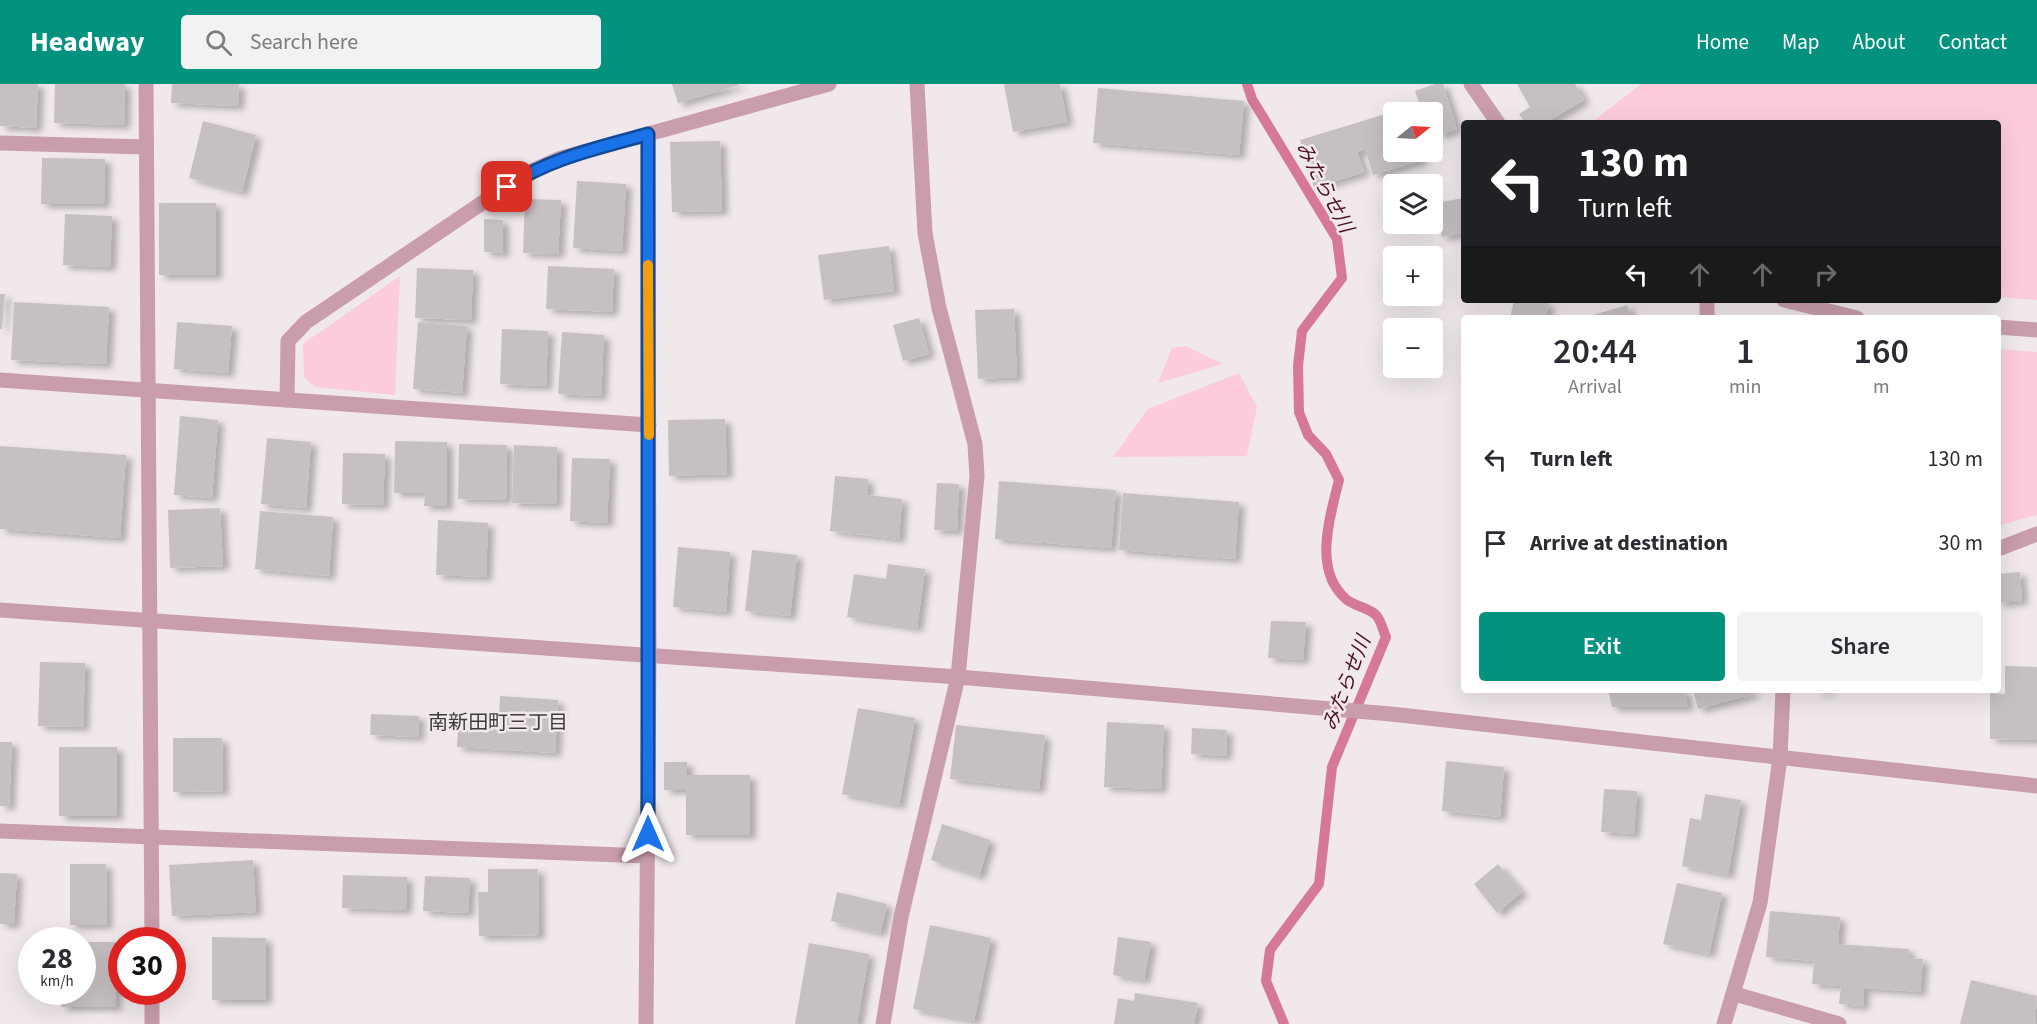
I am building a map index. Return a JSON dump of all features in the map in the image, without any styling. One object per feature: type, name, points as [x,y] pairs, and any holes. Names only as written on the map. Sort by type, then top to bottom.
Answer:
[{"type":"street","points":[[146,84],[152,927]]},
{"type":"street","points":[[287,400],[288,341],[306,322],[525,174],[558,159],[829,84]]},
{"type":"street","points":[[883,1024],[901,917],[958,677],[977,476],[975,444],[939,308],[925,233],[917,84]]},
{"type":"street","points":[[1471,84],[1496,120]]},
{"type":"street","points":[[646,1024],[649,655],[648,134]]},
{"type":"street","points":[[0,143],[146,147]]},
{"type":"street","points":[[1796,303],[1845,315]]},
{"type":"street","points":[[2001,327],[2037,330]]},
{"type":"street","points":[[0,380],[649,425]]},
{"type":"street","points":[[2001,548],[2037,534]]},
{"type":"street","points":[[0,610],[958,677],[1391,714],[2037,786]]},
{"type":"street","points":[[1725,1024],[1760,903],[1780,758],[1783,693]]},
{"type":"street","points":[[0,831],[647,856]]},
{"type":"street","points":[[1735,993],[1839,1024]]},
{"type":"street","points":[[152,1005],[152,1024]]},
{"type":"shaded area","points":[[1641,84],[2037,84],[2037,300],[2001,297],[2001,120],[1595,120]]},
{"type":"shaded area","points":[[400,276],[395,395],[315,387],[304,377],[303,344]]},
{"type":"shaded area","points":[[1185,346],[1223,364],[1158,383],[1172,348]]},
{"type":"shaded area","points":[[2001,349],[2037,352],[2037,515],[2001,525]]},
{"type":"shaded area","points":[[1239,373],[1257,407],[1247,456],[1113,457],[1148,409]]},
{"type":"building","points":[[0,84],[38,84],[36,128],[0,126]]},
{"type":"building","points":[[55,84],[125,84],[124,125],[54,123]]},
{"type":"building","points":[[172,84],[239,84],[238,106],[171,103]]},
{"type":"building","points":[[672,84],[739,84],[739,85],[678,103]]},
{"type":"building","points":[[1004,84],[1060,84],[1067,122],[1013,132]]},
{"type":"building","points":[[1435,84],[1443,84],[1457,129],[1443,133],[1443,102],[1428,102],[1427,100],[1419,102],[1415,91]]},
{"type":"building","points":[[1517,84],[1575,84],[1584,100],[1550,120],[1523,120],[1519,114],[1530,107]]},
{"type":"building","points":[[1098,88],[1244,101],[1239,155],[1093,143]]},
{"type":"building","points":[[1383,115],[1383,162],[1415,162],[1373,175],[1365,149],[1357,152],[1364,172],[1314,188],[1300,140]]},
{"type":"building","points":[[203,121],[256,135],[242,192],[189,178]]},
{"type":"building","points":[[720,141],[722,211],[672,212],[670,142]]},
{"type":"building","points":[[42,158],[105,159],[104,204],[41,204]]},
{"type":"building","points":[[577,181],[626,184],[622,251],[573,248]]},
{"type":"building","points":[[525,199],[561,200],[558,254],[523,253]]},
{"type":"building","points":[[1461,199],[1461,234],[1442,237],[1443,202]]},
{"type":"building","points":[[159,203],[216,203],[216,275],[159,275]]},
{"type":"building","points":[[65,214],[112,216],[110,267],[63,265]]},
{"type":"building","points":[[484,219],[503,220],[503,253],[484,252]]},
{"type":"building","points":[[889,246],[894,291],[824,300],[818,255]]},
{"type":"building","points":[[548,266],[614,269],[612,312],[546,309]]},
{"type":"building","points":[[417,268],[473,270],[471,320],[415,318]]},
{"type":"building","points":[[0,294],[5,294],[2,329],[0,329]]},
{"type":"building","points":[[14,302],[109,307],[106,364],[11,360]]},
{"type":"building","points":[[1513,303],[1549,304],[1546,315],[1511,315]]},
{"type":"building","points":[[1627,305],[1630,315],[1593,315]]},
{"type":"building","points":[[1014,309],[1017,377],[978,379],[975,310]]},
{"type":"building","points":[[919,318],[929,354],[903,361],[893,325]]},
{"type":"building","points":[[177,322],[232,326],[228,373],[174,369]]},
{"type":"building","points":[[418,322],[467,326],[462,393],[413,389]]},
{"type":"building","points":[[502,329],[548,331],[546,386],[500,384]]},
{"type":"building","points":[[562,332],[604,335],[601,396],[558,394]]},
{"type":"building","points":[[180,416],[218,420],[212,498],[174,495]]},
{"type":"building","points":[[725,419],[727,474],[669,476],[668,420]]},
{"type":"building","points":[[267,438],[311,442],[306,508],[261,504]]},
{"type":"building","points":[[395,441],[447,442],[447,506],[424,506],[425,493],[394,493]]},
{"type":"building","points":[[459,444],[507,445],[506,500],[458,499]]},
{"type":"building","points":[[514,445],[557,447],[556,504],[512,503]]},
{"type":"building","points":[[0,446],[126,455],[120,538],[0,529]]},
{"type":"building","points":[[343,453],[385,454],[383,505],[342,504]]},
{"type":"building","points":[[572,458],[610,459],[607,523],[570,521]]},
{"type":"building","points":[[835,476],[868,479],[867,495],[902,499],[899,539],[830,531]]},
{"type":"building","points":[[999,481],[1116,490],[1111,548],[995,539]]},
{"type":"building","points":[[937,483],[959,484],[957,531],[934,530]]},
{"type":"building","points":[[1123,493],[1239,502],[1235,559],[1119,550]]},
{"type":"building","points":[[220,508],[223,566],[170,568],[168,510]]},
{"type":"building","points":[[260,511],[333,517],[329,576],[255,569]]},
{"type":"building","points":[[438,520],[488,523],[486,577],[436,575]]},
{"type":"building","points":[[678,547],[730,552],[726,612],[673,607]]},
{"type":"building","points":[[752,550],[797,555],[790,616],[745,611]]},
{"type":"building","points":[[888,564],[925,569],[917,628],[847,617],[854,574],[886,579]]},
{"type":"building","points":[[2020,572],[2022,601],[2001,603],[2001,574]]},
{"type":"building","points":[[1271,621],[1306,622],[1303,660],[1268,658]]},
{"type":"building","points":[[40,662],[85,663],[83,727],[38,726]]},
{"type":"building","points":[[2005,666],[2037,667],[2037,740],[1990,739],[1990,693],[2005,694]]},
{"type":"building","points":[[1609,693],[1685,693],[1688,707],[1612,707]]},
{"type":"building","points":[[1694,693],[1753,693],[1753,694],[1698,709]]},
{"type":"building","points":[[500,696],[558,700],[555,753],[457,747],[459,715],[499,717]]},
{"type":"building","points":[[858,708],[915,718],[899,805],[842,794]]},
{"type":"building","points":[[371,714],[419,716],[418,737],[370,735]]},
{"type":"building","points":[[1107,722],[1164,725],[1161,789],[1104,787]]},
{"type":"building","points":[[956,725],[1045,735],[1039,789],[950,779]]},
{"type":"building","points":[[1192,728],[1227,730],[1226,756],[1191,754]]},
{"type":"building","points":[[173,738],[222,738],[223,791],[173,792]]},
{"type":"building","points":[[0,742],[12,742],[9,806],[0,806]]},
{"type":"building","points":[[59,747],[117,747],[117,816],[59,816]]},
{"type":"building","points":[[1446,761],[1504,767],[1500,817],[1442,811]]},
{"type":"building","points":[[664,762],[687,762],[687,775],[750,775],[750,835],[686,835],[686,790],[664,790]]},
{"type":"building","points":[[1604,789],[1637,791],[1634,834],[1601,832]]},
{"type":"building","points":[[1705,794],[1741,800],[1728,875],[1682,866],[1690,818],[1701,820]]},
{"type":"building","points":[[942,824],[990,840],[979,876],[931,860]]},
{"type":"building","points":[[253,860],[256,912],[172,916],[169,865]]},
{"type":"building","points":[[70,864],[106,864],[107,925],[70,925]]},
{"type":"building","points":[[1498,864],[1522,892],[1497,913],[1474,884]]},
{"type":"building","points":[[488,869],[538,869],[539,935],[479,936],[478,892],[488,892]]},
{"type":"building","points":[[0,873],[17,874],[14,924],[0,924]]},
{"type":"building","points":[[343,875],[407,877],[406,910],[342,908]]},
{"type":"building","points":[[425,876],[470,878],[468,913],[423,911]]},
{"type":"building","points":[[1677,883],[1722,893],[1709,954],[1663,944]]},
{"type":"building","points":[[837,892],[887,904],[880,933],[831,921]]},
{"type":"building","points":[[1770,911],[1840,917],[1838,944],[1909,949],[1908,958],[1923,959],[1920,992],[1864,988],[1863,1006],[1839,1004],[1841,986],[1812,984],[1814,961],[1766,957]]},
{"type":"building","points":[[930,925],[991,938],[974,1021],[913,1009]]},
{"type":"building","points":[[212,937],[266,938],[266,1000],[212,1000]]},
{"type":"building","points":[[1118,937],[1151,942],[1144,980],[1113,975]]},
{"type":"building","points":[[96,942],[108,942],[108,1005],[116,1005],[116,1007],[61,1007],[61,1005],[96,1005]]},
{"type":"building","points":[[809,943],[869,954],[857,1024],[795,1024]]},
{"type":"building","points":[[1971,980],[2037,996],[2035,1024],[1960,1024]]},
{"type":"building","points":[[1135,993],[1198,1003],[1194,1024],[1114,1024],[1118,998],[1134,1001]]},
{"type":"waterway","name":"みたらせ川","points":[[1247,84],[1252,99],[1337,239],[1342,278],[1302,331],[1298,366],[1299,412],[1308,435],[1326,454],[1339,480],[1326,543],[1330,574],[1336,588],[1347,600],[1376,615],[1386,637],[1332,767],[1319,884],[1270,950],[1266,981],[1284,1024]]},
{"type":"slow traffic","points":[[648,265],[649,435]]},
{"type":"district","name":"南新田町三丁目","points":[[498,722]]},
{"type":"route","points":[[507,187],[525,174],[558,159],[648,134],[648,834]]}]
